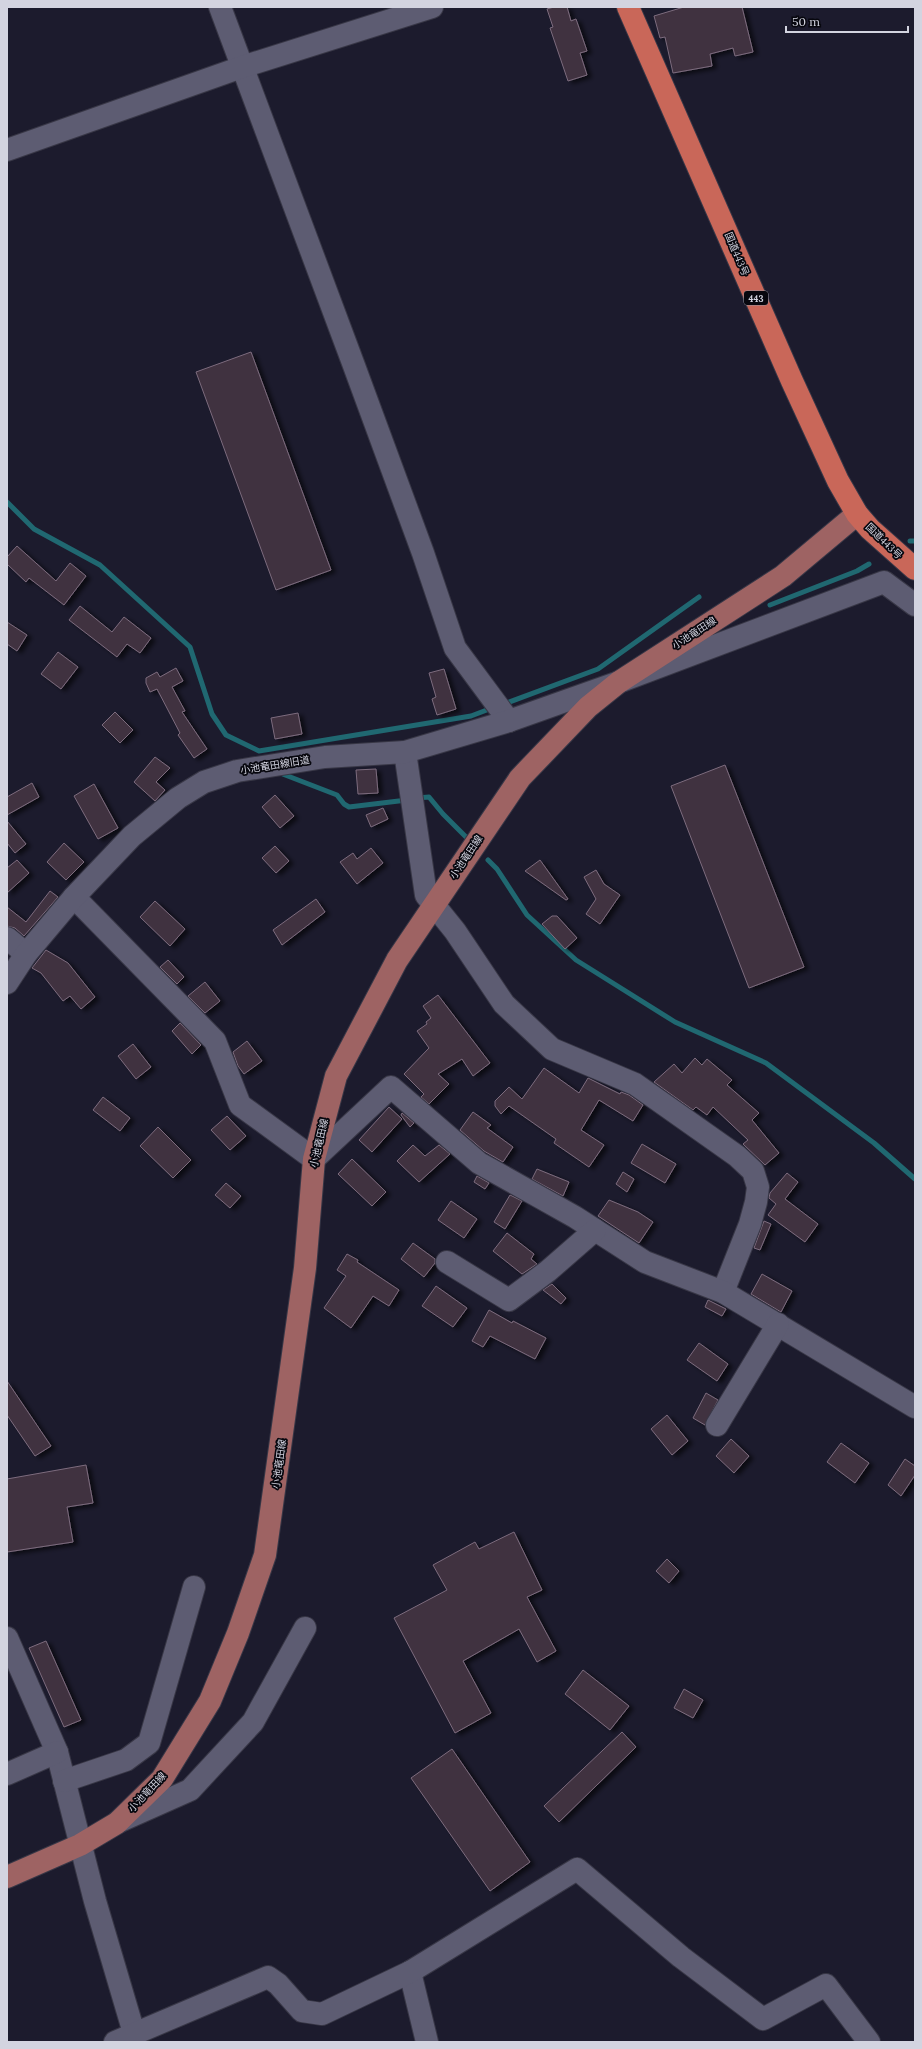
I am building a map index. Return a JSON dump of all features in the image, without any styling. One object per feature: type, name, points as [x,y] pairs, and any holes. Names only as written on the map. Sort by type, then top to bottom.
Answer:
[{"type":"highway","name":"国道443号","points":[[628,7],[792,381],[838,481],[857,514],[870,529],[915,569]]},
{"type":"main road","name":"小池竜田線","points":[[7,1877],[80,1845],[117,1823],[162,1779],[210,1701],[238,1633],[266,1555],[305,1268],[314,1159],[336,1076],[397,960],[520,778],[588,707],[619,682],[783,576],[857,514]]},
{"type":"street","points":[[220,7],[356,370],[423,553],[455,648],[502,710]]},
{"type":"street","points":[[7,150],[242,67],[432,7]]},
{"type":"street","name":"小池竜田線旧道","points":[[7,983],[26,954],[74,897],[132,836],[178,798],[204,782],[237,771],[325,757],[405,752],[502,710],[619,682],[884,582],[915,605]]},
{"type":"street","points":[[405,752],[426,895],[455,931],[504,1004],[552,1049],[635,1084],[737,1156],[753,1171],[758,1187],[756,1202],[750,1224],[723,1292]]},
{"type":"street","points":[[74,897],[215,1041],[240,1105],[314,1159],[391,1087],[479,1163],[595,1230],[645,1262],[723,1292],[915,1407]]},
{"type":"street","points":[[7,938],[26,954]]},
{"type":"street","points":[[447,1262],[509,1300],[548,1271],[595,1230]]},
{"type":"street","points":[[717,1425],[778,1324]]},
{"type":"street","points":[[64,1781],[126,1760],[149,1743],[172,1670],[194,1587]]},
{"type":"street","points":[[117,1823],[190,1790],[253,1722],[305,1628]]},
{"type":"street","points":[[7,1638],[57,1752],[95,1901],[125,2037],[268,1977],[278,1984],[302,2011],[322,2014],[410,1972],[577,1869],[681,1957],[763,2019],[826,1985],[869,2042]]},
{"type":"street","points":[[7,1774],[57,1752]]},
{"type":"street","points":[[410,1972],[427,2042]]},
{"type":"building","points":[[554,7],[567,7],[571,21],[576,19],[587,51],[580,53],[587,75],[568,81],[550,28],[553,27],[547,9]]},
{"type":"building","points":[[684,7],[742,7],[753,52],[735,56],[733,48],[710,54],[712,66],[673,73],[665,37],[660,38],[654,16]]},
{"type":"building","points":[[251,352],[331,570],[276,590],[196,372]]},
{"type":"building","points":[[17,546],[56,581],[70,563],[86,576],[64,605],[29,578],[26,582],[7,564],[7,557]]},
{"type":"building","points":[[80,606],[112,632],[124,617],[151,638],[140,653],[127,644],[117,657],[69,620]]},
{"type":"building","points":[[7,622],[27,635],[17,651],[7,644]]},
{"type":"building","points":[[58,652],[78,667],[61,689],[41,674]]},
{"type":"building","points":[[176,668],[183,681],[172,687],[185,711],[182,712],[207,749],[194,758],[178,735],[180,733],[157,689],[150,692],[146,683],[146,678],[157,672],[160,677]]},
{"type":"building","points":[[444,669],[456,709],[437,715],[432,699],[436,697],[429,673]]},
{"type":"building","points":[[115,712],[133,730],[120,743],[102,725]]},
{"type":"building","points":[[298,713],[302,734],[275,739],[271,718]]},
{"type":"building","points":[[155,757],[170,768],[156,782],[165,790],[155,801],[134,782]]},
{"type":"building","points":[[725,765],[804,967],[749,988],[671,786]]},
{"type":"building","points":[[376,769],[378,793],[358,794],[356,770]]},
{"type":"building","points":[[32,783],[39,797],[7,815],[7,797]]},
{"type":"building","points":[[94,784],[118,828],[98,839],[74,796]]},
{"type":"building","points":[[275,795],[294,816],[280,828],[262,807]]},
{"type":"building","points":[[383,808],[388,819],[371,827],[366,815]]},
{"type":"building","points":[[7,821],[26,844],[15,853],[7,843]]},
{"type":"building","points":[[64,843],[84,862],[66,880],[47,862]]},
{"type":"building","points":[[275,846],[289,861],[276,873],[262,858]]},
{"type":"building","points":[[371,848],[383,863],[357,884],[340,862],[353,853],[357,859]]},
{"type":"building","points":[[17,860],[29,873],[7,893],[7,868]]},
{"type":"building","points":[[540,860],[568,899],[566,900],[525,871]]},
{"type":"building","points":[[596,870],[604,884],[620,895],[600,924],[586,914],[596,899],[584,877]]},
{"type":"building","points":[[50,891],[58,897],[24,936],[15,928],[7,926],[7,907],[26,922]]},
{"type":"building","points":[[316,899],[325,912],[282,945],[273,930]]},
{"type":"building","points":[[155,901],[185,929],[170,946],[140,917]]},
{"type":"building","points":[[552,916],[557,916],[577,938],[565,949],[542,924]]},
{"type":"building","points":[[46,950],[68,963],[95,997],[81,1009],[70,996],[63,1001],[41,973],[32,968]]},
{"type":"building","points":[[168,960],[184,977],[177,984],[160,967]]},
{"type":"building","points":[[205,982],[220,1001],[205,1013],[188,996]]},
{"type":"building","points":[[438,995],[490,1063],[473,1076],[462,1059],[438,1074],[449,1084],[429,1104],[421,1097],[424,1094],[404,1074],[429,1048],[417,1031],[427,1024],[426,1022],[431,1018],[423,1006]]},
{"type":"building","points":[[180,1023],[201,1045],[192,1054],[172,1031]]},
{"type":"building","points":[[247,1041],[262,1061],[244,1074],[238,1066],[233,1052]]},
{"type":"building","points":[[133,1044],[151,1067],[136,1079],[118,1056]]},
{"type":"building","points":[[695,1058],[702,1065],[707,1059],[732,1080],[727,1085],[759,1113],[752,1120],[779,1153],[765,1165],[743,1144],[748,1140],[713,1107],[707,1115],[696,1107],[693,1110],[654,1082],[674,1064],[682,1073]]},
{"type":"building","points":[[544,1068],[579,1093],[588,1078],[620,1094],[621,1092],[629,1095],[643,1105],[633,1121],[599,1100],[581,1130],[604,1145],[589,1167],[554,1143],[556,1139],[509,1106],[501,1114],[495,1106],[495,1101],[509,1087],[522,1099]]},
{"type":"building","points":[[103,1097],[130,1118],[120,1131],[93,1110]]},
{"type":"building","points":[[389,1107],[402,1119],[372,1152],[359,1140]]},
{"type":"building","points":[[473,1112],[491,1125],[487,1128],[513,1147],[503,1162],[484,1151],[460,1130]]},
{"type":"building","points":[[402,1113],[414,1123],[410,1127],[401,1115]]},
{"type":"building","points":[[227,1116],[246,1136],[230,1150],[211,1130]]},
{"type":"building","points":[[158,1127],[191,1160],[173,1178],[140,1146]]},
{"type":"building","points":[[642,1144],[676,1164],[665,1183],[631,1163]]},
{"type":"building","points":[[413,1145],[425,1156],[439,1145],[450,1154],[419,1182],[397,1161]]},
{"type":"building","points":[[352,1159],[386,1192],[372,1206],[338,1174]]},
{"type":"building","points":[[537,1169],[569,1182],[563,1196],[532,1179]]},
{"type":"building","points":[[623,1172],[634,1179],[627,1192],[616,1184]]},
{"type":"building","points":[[787,1173],[798,1182],[785,1199],[818,1224],[805,1242],[768,1215],[776,1204],[769,1198],[770,1193]]},
{"type":"building","points":[[477,1176],[489,1183],[485,1189],[474,1182]]},
{"type":"building","points":[[226,1183],[241,1196],[230,1208],[215,1195]]},
{"type":"building","points":[[510,1195],[522,1201],[505,1229],[494,1222]]},
{"type":"building","points":[[609,1200],[638,1212],[653,1222],[639,1243],[598,1216]]},
{"type":"building","points":[[451,1201],[477,1219],[464,1238],[438,1220]]},
{"type":"building","points":[[764,1221],[771,1224],[760,1250],[754,1248]]},
{"type":"building","points":[[507,1233],[534,1254],[531,1259],[537,1264],[522,1274],[493,1251]]},
{"type":"building","points":[[413,1243],[435,1259],[435,1263],[424,1277],[401,1259]]},
{"type":"building","points":[[347,1254],[358,1260],[357,1262],[399,1290],[389,1306],[373,1296],[351,1328],[324,1308],[346,1276],[337,1270]]},
{"type":"building","points":[[762,1274],[792,1291],[781,1312],[751,1294]]},
{"type":"building","points":[[552,1284],[566,1298],[561,1304],[543,1290]]},
{"type":"building","points":[[436,1286],[467,1308],[453,1327],[422,1306]]},
{"type":"building","points":[[708,1300],[726,1309],[722,1316],[705,1307]]},
{"type":"building","points":[[489,1310],[512,1323],[513,1321],[546,1338],[535,1359],[490,1336],[483,1347],[472,1341]]},
{"type":"building","points":[[699,1343],[728,1364],[717,1381],[687,1360]]},
{"type":"building","points":[[7,1381],[51,1446],[35,1456],[7,1415]]},
{"type":"building","points":[[706,1393],[718,1400],[705,1425],[693,1418]]},
{"type":"building","points":[[667,1415],[688,1441],[672,1455],[651,1429]]},
{"type":"building","points":[[731,1439],[749,1456],[734,1473],[716,1456]]},
{"type":"building","points":[[841,1443],[869,1463],[855,1483],[827,1462]]},
{"type":"building","points":[[905,1459],[915,1466],[915,1475],[901,1496],[888,1485]]},
{"type":"building","points":[[86,1465],[93,1503],[67,1507],[73,1542],[7,1552],[7,1479]]},
{"type":"building","points":[[514,1532],[542,1590],[527,1597],[556,1651],[537,1662],[519,1629],[463,1661],[491,1713],[455,1733],[394,1618],[447,1590],[433,1565],[475,1542],[479,1549]]},
{"type":"building","points":[[667,1559],[679,1571],[669,1583],[656,1571]]},
{"type":"building","points":[[46,1641],[81,1720],[64,1727],[29,1648]]},
{"type":"building","points":[[583,1670],[629,1706],[610,1730],[565,1694]]},
{"type":"building","points":[[684,1689],[703,1700],[693,1718],[674,1708]]},
{"type":"building","points":[[622,1732],[636,1747],[559,1822],[544,1806]]},
{"type":"building","points":[[452,1749],[530,1862],[490,1891],[411,1778]]},
{"type":"waterway","points":[[7,502],[34,529],[100,565],[190,647],[212,714],[226,735],[259,751],[471,716],[492,708]]},
{"type":"waterway","points":[[910,541],[915,541]]},
{"type":"waterway","points":[[770,605],[857,571],[869,564]]},
{"type":"waterway","points":[[504,704],[598,669],[699,597]]},
{"type":"waterway","points":[[280,773],[337,795],[344,804],[349,807],[407,800]]},
{"type":"waterway","points":[[417,798],[429,797],[443,814],[466,837]]},
{"type":"waterway","points":[[488,860],[497,869],[527,915],[576,960],[675,1022],[766,1063],[874,1143],[915,1179]]}]
